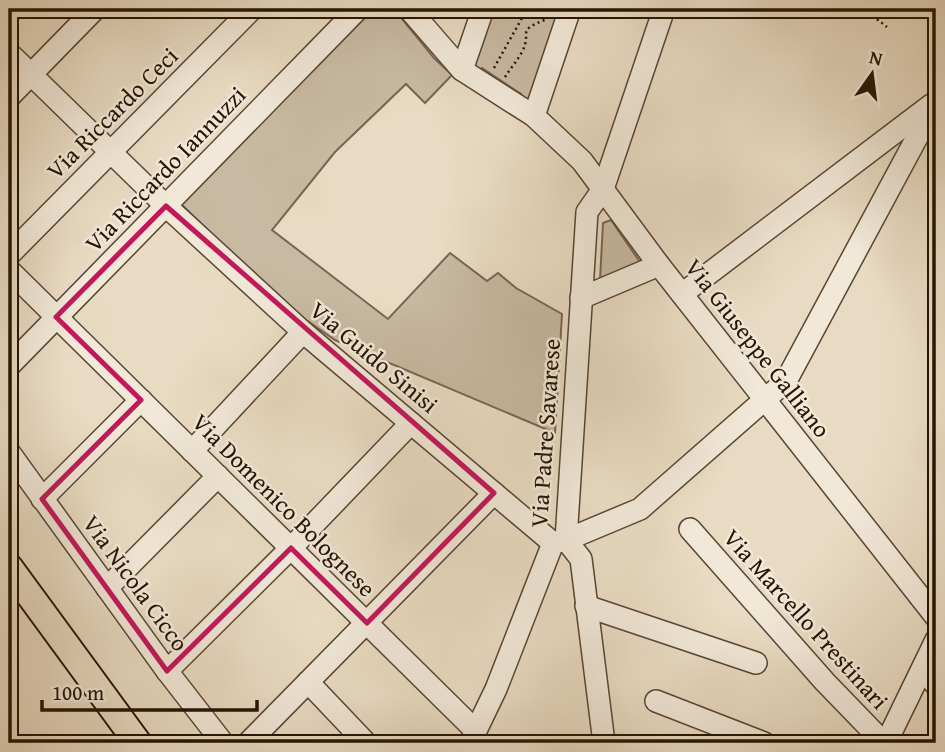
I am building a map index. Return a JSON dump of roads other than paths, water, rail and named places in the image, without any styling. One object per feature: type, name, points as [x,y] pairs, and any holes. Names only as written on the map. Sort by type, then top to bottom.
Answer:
[{"type":"main road","points":[[9,567],[138,743]]},
{"type":"main road","points":[[9,590],[118,743]]},
{"type":"street","points":[[9,97],[94,9]]},
{"type":"street","name":"Via Riccardo Ceci","points":[[9,255],[252,9]]},
{"type":"street","name":"Via Riccardo Iannuzzi","points":[[9,366],[358,9]]},
{"type":"street","name":"Via Giuseppe Galliano","points":[[409,9],[462,70],[534,116],[582,160],[659,265],[936,617]]},
{"type":"street","points":[[462,70],[483,9]]},
{"type":"street","points":[[534,116],[569,9]]},
{"type":"street","name":"Via Padre Savarese","points":[[472,737],[496,689],[560,541],[587,212],[603,189],[664,9]]},
{"type":"street","name":"Via Guido Sinisi","points":[[9,53],[166,206],[303,332],[494,493],[560,541]]},
{"type":"street","points":[[682,294],[936,102]]},
{"type":"street","points":[[604,743],[581,559],[560,541],[640,509],[786,381],[936,102]]},
{"type":"street","points":[[581,298],[659,265]]},
{"type":"street","name":"Via Domenico Bolognese","points":[[9,270],[367,623],[472,737]]},
{"type":"street","points":[[192,451],[303,332]]},
{"type":"street","points":[[42,499],[141,400]]},
{"type":"street","points":[[167,671],[291,548],[411,423]]},
{"type":"street","name":"Via Nicola Cicco","points":[[9,452],[167,671],[223,743]]},
{"type":"street","points":[[107,588],[218,476]]},
{"type":"street","points":[[248,743],[494,493]]},
{"type":"street","name":"Via Marcello Prestinari","points":[[690,528],[825,682],[885,743]]},
{"type":"street","points":[[586,606],[756,663]]},
{"type":"street","points":[[885,743],[929,676],[936,640]]},
{"type":"street","points":[[308,682],[365,742],[363,743]]},
{"type":"street","points":[[656,701],[764,743]]}]
